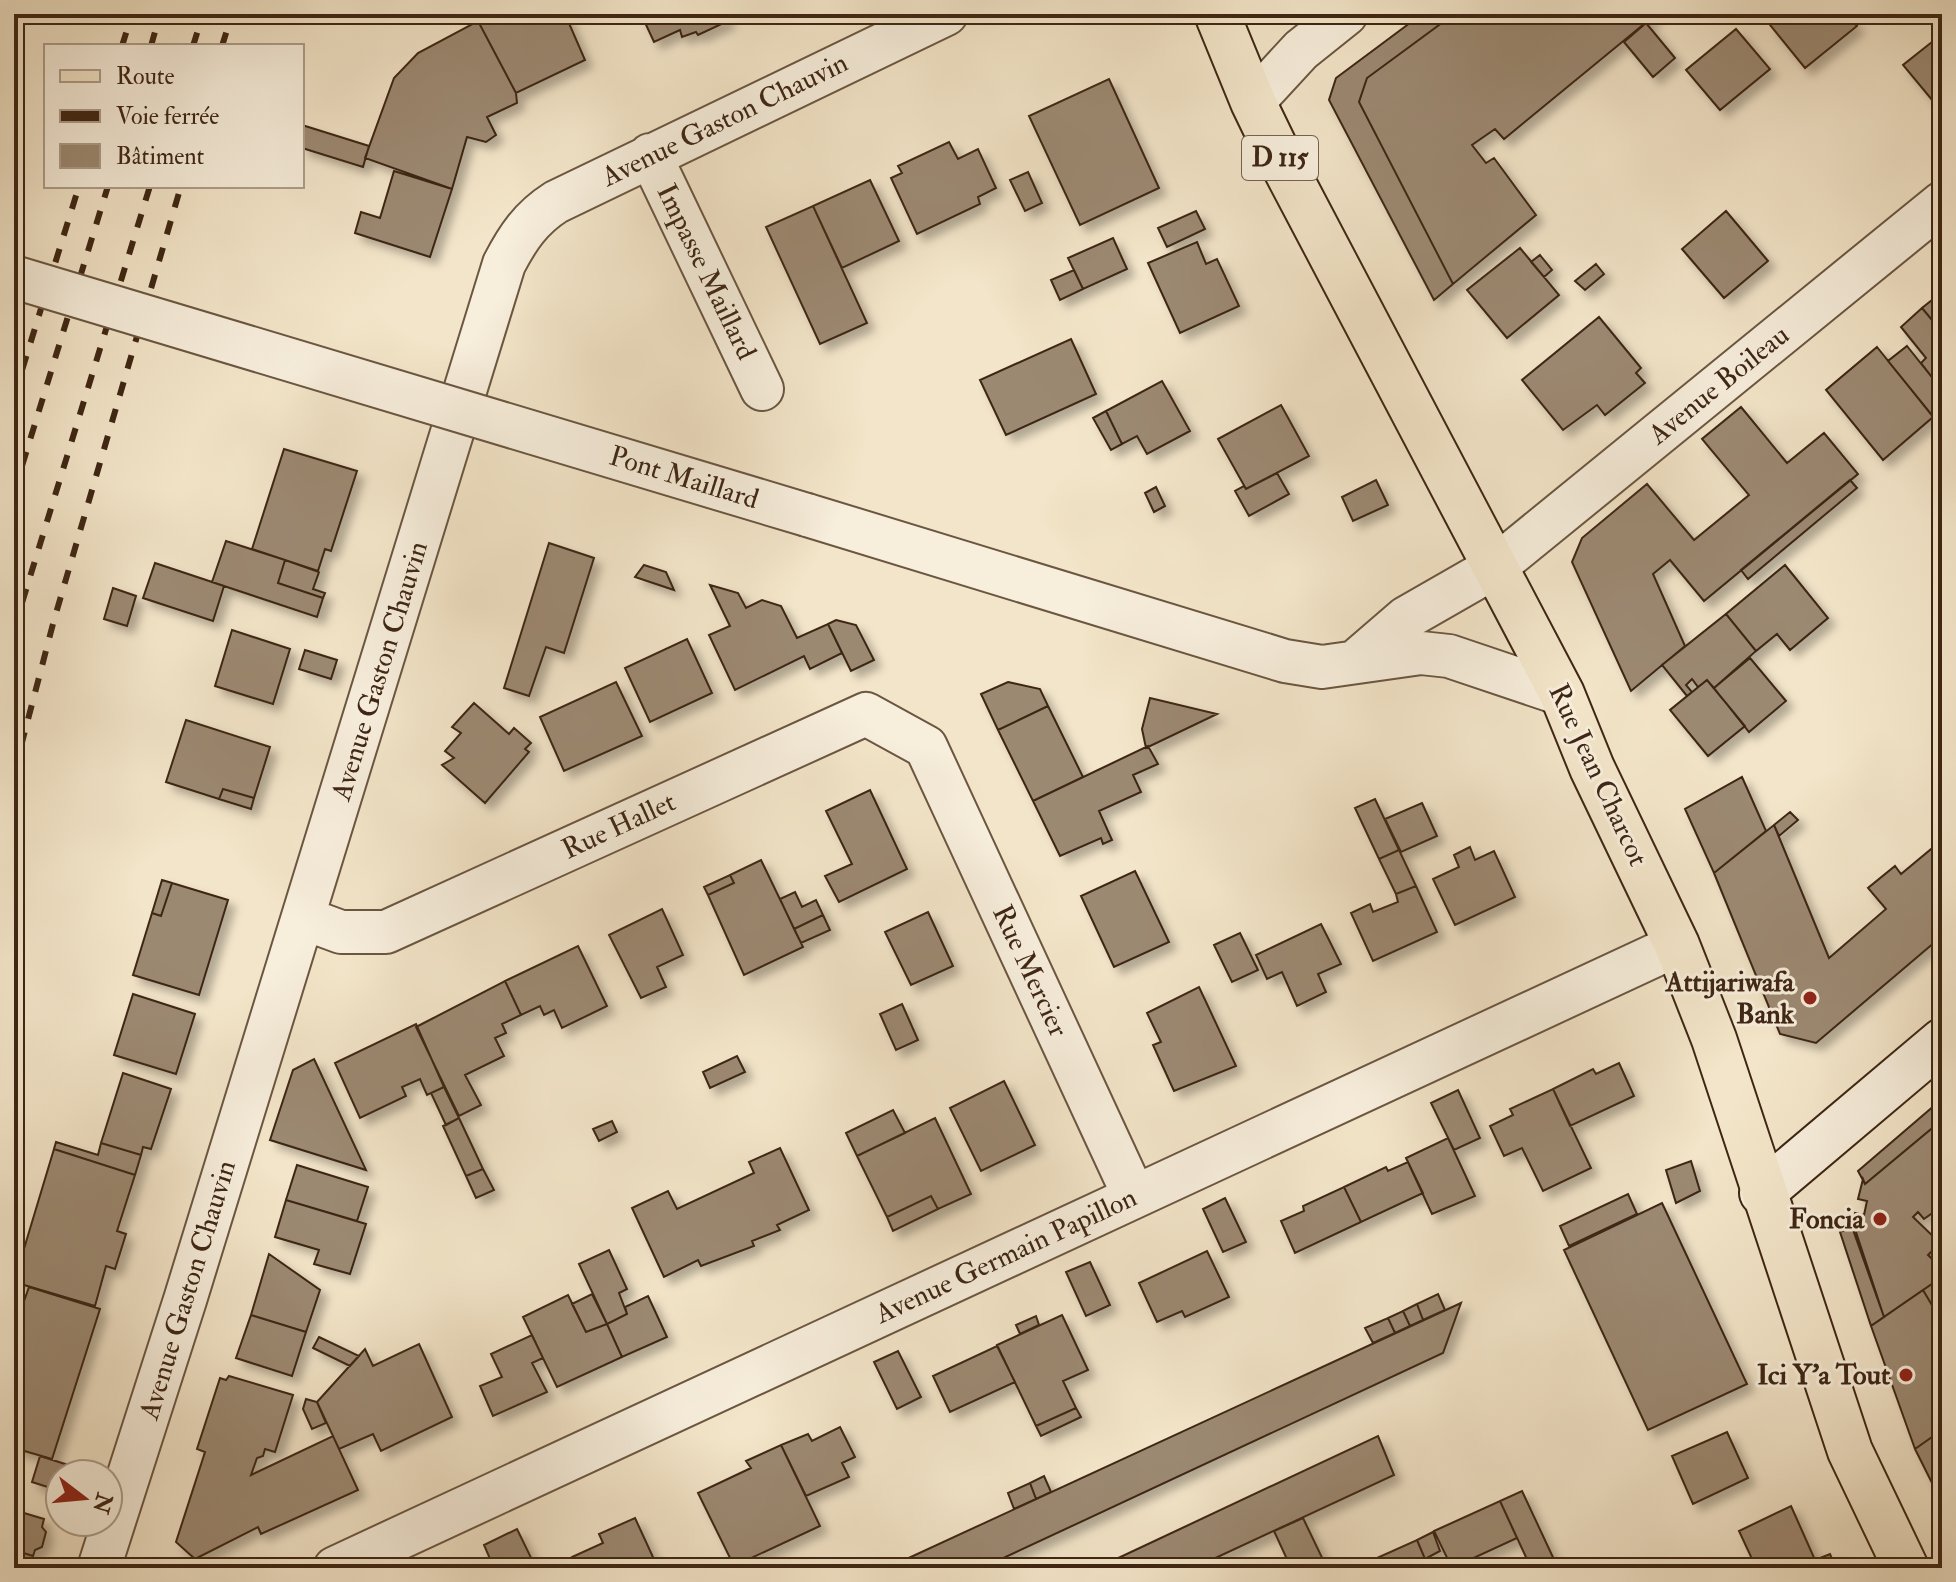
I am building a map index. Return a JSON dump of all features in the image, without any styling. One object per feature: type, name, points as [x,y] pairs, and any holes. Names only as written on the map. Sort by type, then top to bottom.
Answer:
[{"type":"main road","name":"Rue Jean Charcot","points":[[1217,14],[1253,102],[1562,694],[1592,768],[1677,945],[1714,1039],[1762,1193],[1850,1451],[1906,1568]]},
{"type":"street","name":"Avenue Gaston Chauvin","points":[[99,1568],[504,264],[517,240],[538,213],[650,155],[946,14]]},
{"type":"street","points":[[1253,102],[1301,50],[1346,14]]},
{"type":"street","name":"Impasse Maillard","points":[[650,155],[762,389]]},
{"type":"street","name":"Avenue Boileau","points":[[1495,567],[1942,203]]},
{"type":"street","name":"Pont Maillard","points":[[14,277],[1285,661],[1322,667],[1421,653],[1449,656],[1562,694]]},
{"type":"street","points":[[1355,662],[1406,618],[1495,567]]},
{"type":"street","name":"Rue Hallet","points":[[303,918],[341,932],[386,932],[866,714],[926,747]]},
{"type":"street","name":"Rue Mercier","points":[[926,747],[1134,1196]]},
{"type":"street","name":"Avenue Germain Papillon","points":[[335,1568],[1677,945]]},
{"type":"street","points":[[1762,1193],[1942,1041]]},
{"type":"building","points":[[492,14],[565,14],[585,60],[516,93],[478,21]]},
{"type":"building","points":[[641,14],[725,14],[728,21],[698,35],[696,32],[682,37],[680,30],[654,42]]},
{"type":"building","points":[[1422,14],[1454,14],[1367,78],[1359,102],[1453,284],[1434,300],[1329,100],[1336,78]]},
{"type":"building","points":[[1454,14],[1655,15],[1504,139],[1495,129],[1472,145],[1486,163],[1494,158],[1536,215],[1453,284],[1359,102],[1367,78]]},
{"type":"building","points":[[1784,14],[1846,14],[1857,26],[1805,68],[1770,25]]},
{"type":"building","points":[[478,21],[516,93],[517,103],[487,117],[496,135],[486,142],[467,137],[452,189],[365,158],[394,78],[418,53]]},
{"type":"building","points":[[1646,23],[1675,58],[1653,77],[1624,42]]},
{"type":"building","points":[[1736,29],[1770,69],[1720,110],[1686,70]]},
{"type":"building","points":[[1942,34],[1942,112],[1903,65]]},
{"type":"building","points":[[1109,79],[1159,188],[1080,225],[1029,116]]},
{"type":"building","points":[[304,126],[369,146],[363,167],[304,149]]},
{"type":"building","points":[[949,142],[958,159],[978,149],[996,188],[978,197],[980,204],[917,234],[891,178],[902,173],[898,166]]},
{"type":"building","points":[[394,171],[452,189],[430,257],[355,233],[361,212],[380,218]]},
{"type":"building","points":[[1028,172],[1042,203],[1025,211],[1010,180]]},
{"type":"building","points":[[870,180],[899,241],[842,268],[813,206]]},
{"type":"building","points":[[813,206],[867,323],[820,344],[766,227]]},
{"type":"building","points":[[1196,211],[1205,229],[1167,247],[1158,228]]},
{"type":"building","points":[[1726,211],[1768,261],[1724,298],[1682,249]]},
{"type":"building","points":[[1113,238],[1127,269],[1083,289],[1068,258]]},
{"type":"building","points":[[1197,242],[1206,264],[1217,259],[1239,306],[1180,333],[1148,263]]},
{"type":"building","points":[[1520,248],[1559,295],[1507,338],[1467,290]]},
{"type":"building","points":[[1540,255],[1552,270],[1544,277],[1531,262]]},
{"type":"building","points":[[1596,264],[1604,274],[1585,290],[1575,281]]},
{"type":"building","points":[[1074,270],[1083,289],[1060,300],[1051,280]]},
{"type":"building","points":[[1942,292],[1942,332],[1922,308]]},
{"type":"building","points":[[1922,308],[1942,332],[1942,390],[1921,363],[1926,358],[1901,327]]},
{"type":"building","points":[[1599,317],[1641,368],[1636,373],[1645,383],[1605,415],[1597,405],[1563,430],[1522,380]]},
{"type":"building","points":[[1071,339],[1096,394],[1006,435],[980,380]]},
{"type":"building","points":[[1907,346],[1942,390],[1942,412],[1935,419],[1888,361]]},
{"type":"building","points":[[1877,347],[1933,417],[1883,460],[1826,390]]},
{"type":"building","points":[[1162,381],[1190,431],[1147,454],[1137,436],[1122,444],[1106,411]]},
{"type":"building","points":[[1281,405],[1309,456],[1246,489],[1218,439]]},
{"type":"building","points":[[1741,407],[1787,463],[1824,433],[1858,474],[1704,601],[1670,560],[1653,574],[1685,646],[1631,691],[1572,562],[1582,538],[1647,484],[1694,540],[1749,495],[1702,439]]},
{"type":"building","points":[[1106,411],[1122,444],[1111,450],[1093,418]]},
{"type":"building","points":[[284,449],[357,471],[331,551],[325,549],[318,571],[252,549]]},
{"type":"building","points":[[1277,473],[1289,494],[1249,516],[1235,491],[1244,486],[1246,489]]},
{"type":"building","points":[[1376,480],[1388,505],[1353,521],[1342,497]]},
{"type":"building","points":[[1850,480],[1857,488],[1748,579],[1741,570]]},
{"type":"building","points":[[1156,487],[1165,506],[1154,512],[1145,493]]},
{"type":"building","points":[[226,541],[285,560],[278,583],[323,598],[317,617],[212,582]]},
{"type":"building","points":[[549,543],[594,558],[564,653],[546,647],[529,696],[504,688]]},
{"type":"building","points":[[285,560],[319,572],[313,589],[325,593],[323,598],[278,583]]},
{"type":"building","points":[[155,563],[224,586],[213,621],[143,598]]},
{"type":"building","points":[[644,565],[666,572],[674,590],[635,577]]},
{"type":"building","points":[[1785,565],[1828,618],[1790,650],[1777,634],[1756,651],[1726,614]]},
{"type":"building","points":[[710,585],[738,593],[746,608],[762,600],[781,606],[797,638],[828,624],[842,653],[810,669],[804,656],[735,690],[709,635],[730,626]]},
{"type":"building","points":[[113,588],[136,596],[127,626],[104,619]]},
{"type":"building","points":[[1726,614],[1756,651],[1714,688],[1707,680],[1698,687],[1692,679],[1686,685],[1692,692],[1687,696],[1662,665]]},
{"type":"building","points":[[836,620],[856,625],[874,660],[851,671],[828,624]]},
{"type":"building","points":[[232,630],[290,649],[273,704],[215,686]]},
{"type":"building","points":[[687,639],[712,693],[650,722],[625,668]]},
{"type":"building","points":[[305,650],[337,660],[331,679],[299,669]]},
{"type":"building","points":[[1750,658],[1786,701],[1749,732],[1714,688]]},
{"type":"building","points":[[1707,680],[1745,726],[1708,756],[1670,710]]},
{"type":"building","points":[[616,682],[642,736],[564,771],[540,717]]},
{"type":"building","points":[[1008,682],[1040,689],[1048,706],[998,730],[981,694]]},
{"type":"building","points":[[1150,698],[1217,714],[1146,748],[1142,729]]},
{"type":"building","points":[[474,703],[509,734],[514,728],[531,743],[525,749],[529,752],[485,803],[442,765],[454,758],[445,751],[461,733],[452,727]]},
{"type":"building","points":[[1048,706],[1083,777],[1033,801],[998,730]]},
{"type":"building","points":[[186,720],[270,747],[254,798],[223,789],[219,799],[166,782]]},
{"type":"building","points":[[1148,746],[1158,764],[1133,775],[1141,792],[1099,811],[1112,840],[1103,844],[1101,838],[1060,856],[1033,801]]},
{"type":"building","points":[[1742,777],[1766,831],[1714,873],[1685,809]]},
{"type":"building","points":[[223,789],[254,798],[251,809],[219,799]]},
{"type":"building","points":[[870,790],[907,869],[839,902],[825,876],[852,864],[826,811]]},
{"type":"building","points":[[1375,799],[1399,850],[1379,859],[1355,808]]},
{"type":"building","points":[[1422,803],[1437,836],[1401,852],[1385,819]]},
{"type":"building","points":[[1790,812],[1798,820],[1779,836],[1774,825]]},
{"type":"building","points":[[1774,825],[1829,958],[1886,909],[1868,888],[1895,866],[1901,874],[1942,840],[1942,936],[1816,1043],[1780,1034],[1714,873]]},
{"type":"building","points":[[1470,847],[1475,860],[1494,851],[1515,897],[1455,925],[1433,879],[1459,867],[1454,855]]},
{"type":"building","points":[[1399,850],[1416,886],[1396,894],[1379,859]]},
{"type":"building","points":[[761,860],[803,947],[744,975],[708,895],[734,883],[730,875]]},
{"type":"building","points":[[1135,871],[1169,942],[1114,967],[1081,896]]},
{"type":"building","points":[[730,875],[734,883],[708,895],[704,887]]},
{"type":"building","points":[[162,880],[172,883],[161,916],[152,913]]},
{"type":"building","points":[[172,883],[228,900],[199,995],[133,975],[152,913],[161,916]]},
{"type":"building","points":[[1416,886],[1437,932],[1373,961],[1351,913],[1370,904],[1373,912],[1398,902],[1396,894]]},
{"type":"building","points":[[795,892],[802,907],[816,900],[823,915],[794,929],[780,899]]},
{"type":"building","points":[[662,909],[683,955],[657,967],[666,987],[641,998],[609,935]]},
{"type":"building","points":[[928,912],[953,966],[911,985],[885,932]]},
{"type":"building","points":[[823,915],[830,930],[801,943],[794,929]]},
{"type":"building","points":[[1321,924],[1341,964],[1318,974],[1326,992],[1297,1006],[1282,972],[1267,979],[1256,955]]},
{"type":"building","points":[[1240,933],[1258,970],[1232,982],[1214,945]]},
{"type":"building","points":[[578,946],[607,1006],[562,1028],[554,1010],[544,1015],[540,1006],[521,1015],[505,981]]},
{"type":"building","points":[[505,981],[521,1015],[502,1024],[506,1033],[495,1038],[504,1056],[465,1075],[481,1105],[459,1116],[416,1027]]},
{"type":"building","points":[[1199,987],[1236,1066],[1174,1091],[1153,1045],[1161,1042],[1147,1013]]},
{"type":"building","points":[[133,994],[195,1014],[176,1074],[114,1055]]},
{"type":"building","points":[[902,1004],[918,1040],[896,1050],[880,1014]]},
{"type":"building","points":[[416,1024],[444,1087],[427,1095],[420,1079],[402,1087],[406,1096],[360,1118],[335,1063]]},
{"type":"building","points":[[737,1056],[745,1072],[710,1088],[703,1072]]},
{"type":"building","points":[[314,1059],[366,1170],[270,1140],[293,1070]]},
{"type":"building","points":[[1619,1063],[1634,1096],[1570,1126],[1553,1089],[1593,1069],[1596,1074]]},
{"type":"building","points":[[123,1073],[171,1089],[151,1149],[143,1147],[141,1155],[101,1143]]},
{"type":"building","points":[[1004,1081],[1035,1145],[981,1171],[950,1108]]},
{"type":"building","points":[[444,1087],[459,1118],[446,1125],[431,1093]]},
{"type":"building","points":[[1553,1089],[1591,1168],[1543,1191],[1522,1148],[1504,1156],[1490,1126],[1513,1115],[1510,1109]]},
{"type":"building","points":[[1458,1090],[1480,1138],[1454,1150],[1431,1103]]},
{"type":"building","points":[[1942,1099],[1942,1120],[1865,1184],[1858,1171]]},
{"type":"building","points":[[893,1110],[905,1133],[857,1156],[846,1133]]},
{"type":"building","points":[[459,1118],[483,1169],[466,1176],[443,1126]]},
{"type":"building","points":[[935,1118],[971,1194],[938,1209],[931,1196],[887,1217],[857,1156]]},
{"type":"building","points":[[1942,1120],[1942,1210],[1938,1209],[1924,1219],[1918,1212],[1913,1217],[1940,1243],[1928,1255],[1942,1269],[1942,1277],[1884,1317],[1852,1227],[1855,1213],[1864,1215],[1867,1201],[1858,1199],[1863,1179],[1865,1184]]},
{"type":"building","points":[[612,1121],[617,1132],[599,1141],[593,1129]]},
{"type":"building","points":[[1448,1138],[1475,1196],[1432,1214],[1406,1158]]},
{"type":"building","points":[[56,1142],[98,1155],[101,1143],[141,1155],[135,1175],[54,1149]]},
{"type":"building","points":[[780,1148],[809,1210],[777,1225],[780,1230],[752,1241],[754,1246],[701,1266],[698,1260],[664,1277],[632,1208],[668,1191],[677,1209],[754,1173],[749,1162]]},
{"type":"building","points":[[54,1149],[135,1175],[117,1231],[126,1234],[115,1269],[106,1266],[95,1306],[14,1282]]},
{"type":"building","points":[[1691,1161],[1700,1191],[1676,1203],[1666,1170]]},
{"type":"building","points":[[1408,1162],[1423,1193],[1361,1222],[1344,1187],[1386,1167],[1388,1171]]},
{"type":"building","points":[[297,1165],[368,1187],[357,1221],[286,1200]]},
{"type":"building","points":[[483,1169],[494,1190],[476,1198],[466,1176]]},
{"type":"building","points":[[1344,1187],[1361,1222],[1295,1253],[1281,1221],[1304,1211],[1303,1206]]},
{"type":"building","points":[[1628,1194],[1637,1214],[1569,1246],[1560,1226]]},
{"type":"building","points":[[931,1196],[938,1209],[893,1231],[887,1217]]},
{"type":"building","points":[[1225,1198],[1246,1242],[1223,1252],[1203,1209]]},
{"type":"building","points":[[286,1200],[366,1224],[350,1274],[314,1264],[319,1250],[275,1237]]},
{"type":"building","points":[[1662,1203],[1747,1384],[1648,1430],[1564,1250]]},
{"type":"building","points":[[1854,1226],[1884,1317],[1871,1326],[1840,1232]]},
{"type":"building","points":[[1940,1243],[1942,1245],[1942,1269],[1928,1255]]},
{"type":"building","points":[[609,1250],[627,1289],[619,1293],[627,1314],[607,1324],[579,1264]]},
{"type":"building","points":[[1207,1251],[1229,1297],[1185,1317],[1182,1311],[1157,1322],[1139,1283]]},
{"type":"building","points":[[269,1254],[320,1290],[306,1332],[251,1315]]},
{"type":"building","points":[[1090,1262],[1110,1305],[1086,1316],[1066,1272]]},
{"type":"building","points":[[1942,1277],[1942,1322],[1923,1290]]},
{"type":"building","points":[[29,1287],[100,1309],[52,1458],[14,1448],[14,1298],[24,1301]]},
{"type":"building","points":[[1923,1290],[1942,1322],[1942,1430],[1915,1449],[1871,1326]]},
{"type":"building","points":[[592,1294],[607,1324],[586,1332],[572,1304]]},
{"type":"building","points":[[1438,1294],[1445,1310],[1423,1320],[1417,1304]]},
{"type":"building","points":[[568,1295],[586,1332],[607,1324],[622,1357],[557,1387],[523,1317]]},
{"type":"building","points":[[648,1296],[667,1337],[622,1357],[607,1324],[627,1314],[625,1307]]},
{"type":"building","points":[[1461,1303],[1443,1353],[982,1568],[887,1568]]},
{"type":"building","points":[[1417,1304],[1423,1320],[1410,1326],[1403,1311]]},
{"type":"building","points":[[1403,1311],[1410,1326],[1395,1333],[1388,1318]]},
{"type":"building","points":[[251,1315],[306,1332],[292,1376],[236,1358]]},
{"type":"building","points":[[1062,1315],[1088,1370],[1063,1381],[1076,1408],[1036,1426],[997,1345]]},
{"type":"building","points":[[1036,1316],[1039,1325],[1020,1334],[1016,1325]]},
{"type":"building","points":[[1388,1318],[1395,1333],[1373,1343],[1365,1328]]},
{"type":"building","points":[[532,1335],[543,1358],[532,1363],[547,1392],[493,1416],[480,1386],[502,1377],[491,1354]]},
{"type":"building","points":[[319,1337],[359,1356],[350,1366],[313,1348]]},
{"type":"building","points":[[419,1344],[452,1417],[381,1451],[373,1434],[339,1449],[317,1402],[365,1349],[373,1366]]},
{"type":"building","points":[[997,1346],[1015,1382],[950,1412],[933,1376]]},
{"type":"building","points":[[898,1351],[921,1397],[897,1409],[874,1362]]},
{"type":"building","points":[[229,1376],[293,1395],[275,1452],[265,1449],[263,1456],[257,1458],[251,1475],[333,1436],[358,1490],[261,1534],[258,1527],[195,1559],[176,1542],[205,1452],[197,1449],[220,1378],[226,1380]]},
{"type":"building","points":[[306,1399],[317,1402],[326,1423],[312,1429],[303,1409]]},
{"type":"building","points":[[1076,1408],[1081,1417],[1041,1436],[1036,1426]]},
{"type":"building","points":[[840,1427],[855,1457],[842,1463],[849,1477],[806,1496],[781,1445],[808,1434],[812,1441]]},
{"type":"building","points":[[1942,1430],[1942,1493],[1936,1480],[1932,1483],[1915,1449]]},
{"type":"building","points":[[1727,1432],[1748,1478],[1693,1504],[1672,1456]]},
{"type":"building","points":[[1378,1436],[1394,1475],[1194,1568],[1097,1568]]},
{"type":"building","points":[[781,1445],[820,1526],[734,1566],[698,1493],[751,1468],[746,1461]]},
{"type":"building","points":[[40,1456],[46,1458],[44,1486],[32,1482]]},
{"type":"building","points":[[1044,1476],[1051,1492],[1036,1499],[1030,1483]]},
{"type":"building","points":[[1030,1483],[1036,1499],[1014,1509],[1008,1493]]},
{"type":"building","points":[[1522,1491],[1558,1568],[1531,1568],[1500,1501]]},
{"type":"building","points":[[1500,1501],[1517,1538],[1452,1568],[1434,1531]]},
{"type":"building","points":[[1791,1506],[1815,1560],[1830,1554],[1836,1568],[1737,1568],[1753,1561],[1739,1531]]},
{"type":"building","points":[[14,1510],[44,1519],[42,1547],[35,1550],[33,1556],[14,1550]]},
{"type":"building","points":[[635,1518],[658,1568],[577,1568],[572,1557],[603,1543],[599,1534]]},
{"type":"building","points":[[1303,1518],[1327,1568],[1291,1568],[1274,1531]]},
{"type":"building","points":[[517,1529],[536,1568],[494,1568],[484,1545]]},
{"type":"building","points":[[1433,1532],[1440,1551],[1425,1559],[1417,1540]]},
{"type":"building","points":[[1417,1540],[1425,1559],[1405,1568],[1371,1568],[1368,1562]]},
{"type":"building","points":[[14,1550],[33,1556],[30,1562],[36,1568],[14,1568]]},
{"type":"railway","points":[[123,44],[132,14]]},
{"type":"railway","points":[[152,44],[160,14]]},
{"type":"railway","points":[[194,44],[203,14]]},
{"type":"railway","points":[[223,44],[232,14]]},
{"type":"railway","points":[[14,396],[78,188]]},
{"type":"railway","points":[[14,492],[107,188]]},
{"type":"railway","points":[[14,629],[149,188]]},
{"type":"railway","points":[[14,773],[54,620],[180,188]]},
{"type":"place","name":"Attijariwafa Bank","points":[[1810,998]]},
{"type":"place","name":"Foncia","points":[[1880,1219]]},
{"type":"place","name":"Ici Y'a Tout","points":[[1906,1375]]}]
